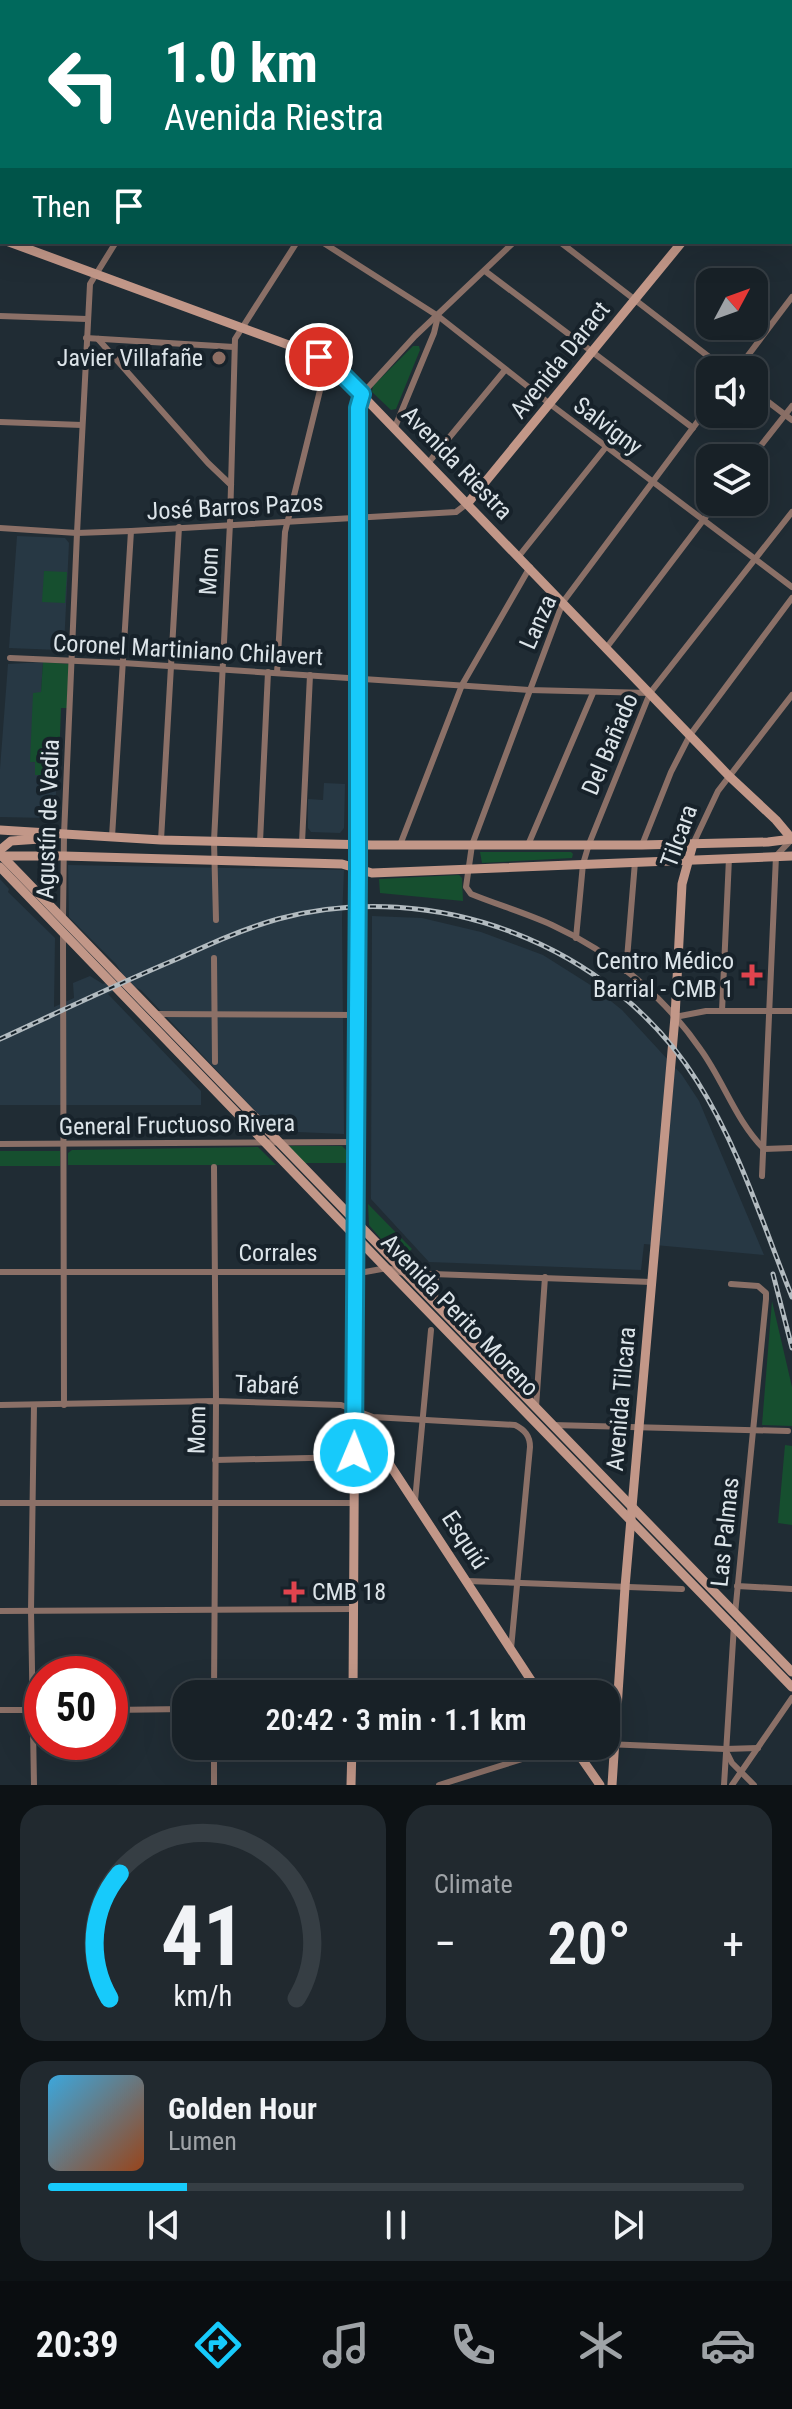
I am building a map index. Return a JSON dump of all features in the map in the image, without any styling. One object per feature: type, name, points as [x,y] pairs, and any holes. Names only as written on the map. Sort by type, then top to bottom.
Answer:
[{"type":"main road","name":"Avenida Riestra","points":[[14,244],[327,361],[395,427],[792,839]]},
{"type":"main road","name":"Avenida Daract","points":[[468,503],[680,244]]},
{"type":"main road","points":[[353,1680],[358,408],[362,394]]},
{"type":"main road","points":[[0,830],[161,840],[358,845],[642,845],[792,839]]},
{"type":"main road","points":[[0,854],[11,841],[61,835]]},
{"type":"main road","name":"Tilcara","points":[[675,1017],[682,884],[693,844]]},
{"type":"main road","points":[[0,854],[342,864],[372,873],[792,856]]},
{"type":"main road","name":"Avenida Perito Moreno","points":[[0,854],[792,1672]]},
{"type":"main road","name":"Avenida Perito Moreno","points":[[0,867],[792,1687]]},
{"type":"main road","name":"Avenida Tilcara","points":[[616,1680],[675,1017]]},
{"type":"main road","name":"Esquiú","points":[[354,1410],[531,1680]]},
{"type":"main road","points":[[354,1455],[364,1440],[376,1440]]},
{"type":"main road","points":[[351,1785],[352,1760]]},
{"type":"main road","points":[[582,1760],[600,1785]]},
{"type":"main road","name":"Avenida Tilcara","points":[[612,1760],[612,1785]]},
{"type":"main road","points":[[591,1773],[602,1773],[613,1766]]},
{"type":"street","name":"Agustín de Vedia","points":[[64,1405],[64,856],[61,835],[90,284],[115,244]]},
{"type":"street","name":"Mom","points":[[216,920],[214,841],[230,523],[234,347],[241,328],[296,244]]},
{"type":"street","name":"Salvigny","points":[[325,244],[438,316],[792,587]]},
{"type":"street","points":[[362,394],[415,336],[512,244]]},
{"type":"street","points":[[563,244],[708,356]]},
{"type":"street","points":[[485,271],[693,428]]},
{"type":"street","points":[[748,356],[792,297]]},
{"type":"street","points":[[0,316],[87,319]]},
{"type":"street","points":[[395,427],[434,333],[438,316]]},
{"type":"street","points":[[86,338],[234,347]]},
{"type":"street","points":[[98,339],[231,485]]},
{"type":"street","points":[[277,673],[285,532],[327,361]]},
{"type":"street","points":[[429,462],[505,370]]},
{"type":"street","points":[[768,402],[792,420]]},
{"type":"street","points":[[762,444],[792,406]]},
{"type":"street","points":[[0,422],[82,425]]},
{"type":"street","name":"Lanza","points":[[576,938],[539,919],[471,894],[466,887],[472,845],[563,602],[696,424]]},
{"type":"street","points":[[519,556],[606,447]]},
{"type":"street","name":"José Barros Pazos","points":[[0,528],[77,533],[131,531],[456,512],[468,503]]},
{"type":"street","name":"Del Bañado","points":[[576,938],[583,864],[589,844],[650,693],[792,512]]},
{"type":"street","points":[[607,647],[706,516]]},
{"type":"street","points":[[161,840],[179,527]]},
{"type":"street","points":[[112,837],[131,531]]},
{"type":"street","points":[[400,845],[462,685],[530,567]]},
{"type":"street","points":[[642,845],[671,772],[690,735],[792,598]]},
{"type":"street","name":"Coronel Martiniano Chilavert","points":[[10,658],[529,690],[650,693]]},
{"type":"street","points":[[260,842],[268,672]]},
{"type":"street","points":[[302,843],[310,675]]},
{"type":"street","points":[[528,845],[593,693]]},
{"type":"street","name":"Tilcara","points":[[693,844],[711,804],[729,776],[792,695]]},
{"type":"street","points":[[762,1176],[776,856],[792,839]]},
{"type":"street","points":[[722,1011],[729,858]]},
{"type":"street","points":[[626,971],[635,862]]},
{"type":"street","points":[[576,938],[655,994],[703,1052],[747,1129],[764,1149]]},
{"type":"street","points":[[214,958],[215,1062]]},
{"type":"street","points":[[675,1017],[722,1011],[792,1011]]},
{"type":"street","points":[[153,1014],[357,1015]]},
{"type":"street","name":"General Fructuoso Rivera","points":[[0,1144],[355,1142]]},
{"type":"street","points":[[764,1149],[792,1148]]},
{"type":"street","name":"Mom","points":[[214,1167],[214,1680]]},
{"type":"street","name":"Corrales","points":[[0,1272],[365,1272],[387,1268],[404,1273],[651,1282]]},
{"type":"street","points":[[435,1302],[436,1273]]},
{"type":"street","points":[[536,1407],[545,1277]]},
{"type":"street","name":"Las Palmas","points":[[724,1785],[737,1586],[766,1299],[766,1293],[758,1286],[731,1284]]},
{"type":"street","points":[[415,1501],[431,1330]]},
{"type":"street","name":"Tabaré","points":[[0,1405],[216,1401],[341,1405],[373,1417],[515,1425],[527,1434],[530,1447],[517,1584]]},
{"type":"street","points":[[31,1656],[34,1405]]},
{"type":"street","points":[[553,1425],[788,1431]]},
{"type":"street","points":[[215,1460],[354,1455]]},
{"type":"street","points":[[0,1503],[354,1503]]},
{"type":"street","points":[[467,1581],[682,1589]]},
{"type":"street","points":[[511,1649],[517,1584]]},
{"type":"street","points":[[737,1586],[792,1589]]},
{"type":"street","points":[[0,1611],[353,1609]]},
{"type":"street","points":[[732,1785],[792,1698]]},
{"type":"street","points":[[128,1710],[172,1709]]},
{"type":"street","points":[[0,1710],[24,1710]]},
{"type":"street","points":[[620,1745],[758,1748]]},
{"type":"street","points":[[725,1749],[732,1763],[754,1785]]},
{"type":"street","points":[[33,1760],[34,1785]]},
{"type":"street","points":[[214,1760],[214,1785]]},
{"type":"street","points":[[439,1785],[519,1760]]},
{"type":"shaded area","points":[[17,536],[65,538],[69,543],[64,647],[59,650],[9,648]]},
{"type":"shaded area","points":[[43,662],[41,693],[34,693],[31,762],[59,763],[54,813],[47,818],[0,817],[0,769],[8,664]]},
{"type":"shaded area","points":[[324,783],[345,784],[344,828],[340,833],[311,832],[308,828],[308,799],[323,800]]},
{"type":"shaded area","points":[[68,865],[344,870],[344,1134],[274,1131],[141,990],[129,984],[108,994],[201,1091],[201,1105],[0,1105],[0,879],[9,889],[8,892],[55,938],[54,1007],[74,998],[73,983],[90,976],[103,984],[123,975],[69,917]]},
{"type":"shaded area","points":[[372,916],[422,918],[481,932],[543,955],[592,986],[622,1010],[682,1075],[699,1101],[764,1255],[644,1244],[641,1270],[429,1262],[371,1199]]},
{"type":"green space","points":[[413,346],[419,346],[420,350],[396,409],[391,410],[372,392],[373,386]]},
{"type":"green space","points":[[44,571],[67,572],[65,603],[42,602]]},
{"type":"green space","points":[[43,662],[69,664],[67,708],[61,708],[59,763],[52,763],[51,775],[35,775],[35,762],[30,762],[33,693],[41,692]]},
{"type":"green space","points":[[480,852],[573,854],[572,858],[482,863]]},
{"type":"green space","points":[[459,875],[462,878],[463,901],[380,893],[379,879]]},
{"type":"green space","points":[[287,1146],[342,1146],[347,1151],[347,1163],[303,1163]]},
{"type":"green space","points":[[258,1147],[276,1165],[68,1165],[68,1153],[72,1150]]},
{"type":"green space","points":[[0,1151],[60,1151],[60,1166],[0,1166]]},
{"type":"green space","points":[[368,1204],[412,1249],[399,1260],[369,1225]]},
{"type":"green space","points":[[772,1301],[792,1387],[792,1426],[762,1425]]},
{"type":"green space","points":[[785,1445],[792,1446],[792,1525],[778,1523]]},
{"type":"railway","points":[[0,1039],[214,942],[278,919],[337,908],[397,907],[456,916],[514,933],[568,958],[617,992],[661,1033],[697,1081],[725,1132],[792,1297]]},
{"type":"railway","points":[[773,1274],[792,1348]]},
{"type":"place","name":"Javier Villafañe","points":[[219,358]]},
{"type":"place","name":"Centro Médico Barrial - CMB 1","points":[[752,975]]},
{"type":"place","name":"CMB 18","points":[[294,1592]]},
{"type":"route","points":[[319,357],[334,366],[362,394],[358,408],[354,1453]]}]
